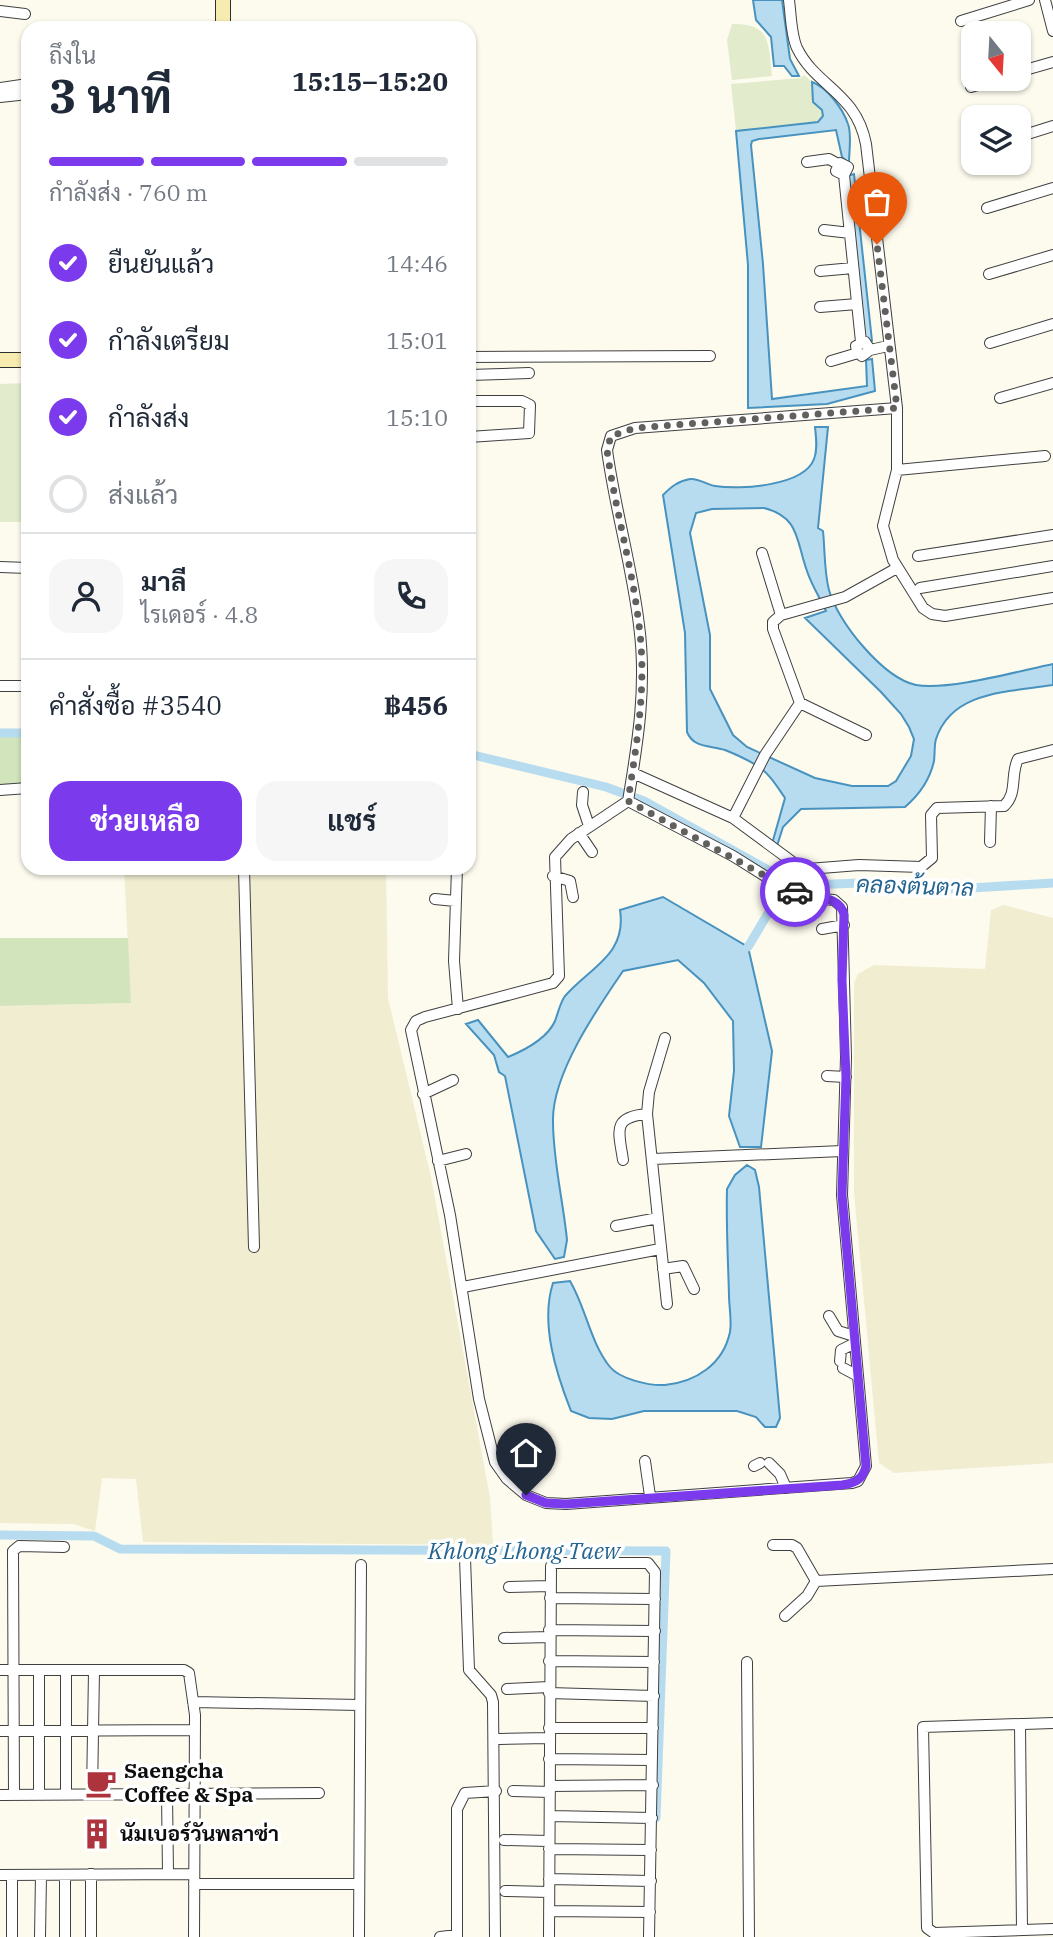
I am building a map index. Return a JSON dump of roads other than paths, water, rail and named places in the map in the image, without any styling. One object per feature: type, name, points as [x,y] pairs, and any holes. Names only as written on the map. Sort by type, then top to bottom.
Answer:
[{"type":"main road","points":[[223,0],[223,21]]},
{"type":"main road","points":[[0,360],[21,360]]},
{"type":"street","points":[[789,0],[797,48],[862,122],[897,408],[897,470],[883,526],[897,568],[923,608],[932,614],[945,616],[1053,598]]},
{"type":"street","points":[[961,21],[1029,0]]},
{"type":"street","points":[[1045,0],[1053,31]]},
{"type":"street","points":[[1,8],[25,14]]},
{"type":"street","points":[[1031,68],[1053,62]]},
{"type":"street","points":[[0,88],[21,89]]},
{"type":"street","points":[[0,97],[21,91]]},
{"type":"street","points":[[1031,133],[1053,126]]},
{"type":"street","points":[[807,162],[829,159],[838,164],[837,173],[869,166]]},
{"type":"street","points":[[831,361],[858,353],[866,355],[853,268],[847,172]]},
{"type":"street","points":[[987,208],[1053,188]]},
{"type":"street","points":[[824,230],[850,233]]},
{"type":"street","points":[[989,274],[1053,255]]},
{"type":"street","points":[[820,271],[853,268]]},
{"type":"street","points":[[820,307],[857,304]]},
{"type":"street","points":[[990,343],[1053,324]]},
{"type":"street","points":[[865,346],[888,346]]},
{"type":"street","points":[[476,357],[710,356]]},
{"type":"street","points":[[476,375],[529,373]]},
{"type":"street","points":[[1000,398],[1053,383]]},
{"type":"street","points":[[476,401],[522,401],[530,405],[529,433],[476,437]]},
{"type":"street","points":[[628,798],[733,856],[784,888],[808,898],[839,902],[842,907],[846,1077],[842,1195],[864,1473],[852,1483],[566,1504],[546,1503],[526,1495],[507,1479],[495,1462],[484,1422],[463,1287],[411,1030],[416,1021],[546,986],[559,976],[553,876],[555,857],[579,833],[628,798],[640,727],[642,658],[638,613],[610,475],[607,450],[611,436],[635,428],[897,408]]},
{"type":"street","points":[[897,470],[1045,456]]},
{"type":"street","points":[[918,556],[1053,535]]},
{"type":"street","points":[[762,553],[781,615]]},
{"type":"street","points":[[920,588],[1053,566]]},
{"type":"street","points":[[0,567],[21,568]]},
{"type":"street","points":[[866,735],[800,703],[773,629],[773,622],[781,615],[845,597],[897,568]]},
{"type":"street","points":[[0,686],[21,686]]},
{"type":"street","points":[[733,818],[765,755],[800,703]]},
{"type":"street","points":[[632,776],[733,818],[798,866],[808,869],[859,865],[921,867],[932,858],[932,815],[937,808],[1004,806],[1009,801],[1018,759],[1053,750]]},
{"type":"street","points":[[0,790],[21,788]]},
{"type":"street","points":[[583,792],[582,806],[589,827]]},
{"type":"street","points":[[990,842],[991,806]]},
{"type":"street","points":[[579,833],[592,852]]},
{"type":"street","points":[[244,875],[254,1247]]},
{"type":"street","points":[[457,875],[454,961],[458,1009]]},
{"type":"street","points":[[553,876],[570,881],[573,897]]},
{"type":"street","points":[[435,899],[456,901]]},
{"type":"street","points":[[822,929],[844,925]]},
{"type":"street","points":[[665,1038],[649,1092],[647,1114],[667,1304]]},
{"type":"street","points":[[827,1076],[846,1077]]},
{"type":"street","points":[[423,1094],[453,1080]]},
{"type":"street","points":[[623,1160],[619,1130],[622,1122],[631,1115],[647,1114]]},
{"type":"street","points":[[653,1159],[842,1151]]},
{"type":"street","points":[[438,1161],[466,1154]]},
{"type":"street","points":[[616,1226],[658,1218]]},
{"type":"street","points":[[463,1287],[660,1249]]},
{"type":"street","points":[[663,1269],[683,1266],[694,1289]]},
{"type":"street","points":[[829,1316],[838,1331],[855,1339]]},
{"type":"street","points":[[855,1339],[841,1350],[842,1364],[858,1376]]},
{"type":"street","points":[[645,1461],[650,1496]]},
{"type":"street","points":[[761,1464],[780,1474],[786,1488]]},
{"type":"street","points":[[773,1545],[797,1548],[816,1581]]},
{"type":"street","points":[[14,1795],[13,1551],[19,1546],[64,1547]]},
{"type":"street","points":[[465,1558],[469,1670],[493,1698],[496,1791],[495,1937]]},
{"type":"street","points":[[549,1937],[550,1571],[554,1563],[648,1563],[655,1572],[649,1937]]},
{"type":"street","points":[[359,1937],[361,1564]]},
{"type":"street","points":[[816,1581],[1053,1569]]},
{"type":"street","points":[[785,1616],[807,1595],[816,1581]]},
{"type":"street","points":[[509,1587],[655,1599]]},
{"type":"street","points":[[504,1638],[550,1633],[655,1631]]},
{"type":"street","points":[[549,1661],[654,1662]]},
{"type":"street","points":[[747,1662],[749,1937]]},
{"type":"street","points":[[0,1670],[184,1670],[192,1679],[195,1730],[194,1937]]},
{"type":"street","points":[[92,1794],[94,1671]]},
{"type":"street","points":[[39,1672],[39,1794]]},
{"type":"street","points":[[66,1672],[66,1794]]},
{"type":"street","points":[[507,1689],[654,1696]]},
{"type":"street","points":[[193,1702],[360,1705]]},
{"type":"street","points":[[1053,1723],[923,1727],[927,1928],[934,1933],[1053,1929]]},
{"type":"street","points":[[1020,1724],[1022,1930]]},
{"type":"street","points":[[499,1739],[549,1733],[653,1728]]},
{"type":"street","points":[[0,1731],[195,1730]]},
{"type":"street","points":[[549,1759],[652,1760]]},
{"type":"street","points":[[513,1791],[653,1785]]},
{"type":"street","points":[[440,1937],[457,1936],[457,1809],[465,1793],[496,1791]]},
{"type":"street","points":[[0,1795],[319,1793]]},
{"type":"street","points":[[167,1794],[168,1874]]},
{"type":"street","points":[[550,1816],[652,1818]]},
{"type":"street","points":[[504,1840],[651,1850]]},
{"type":"street","points":[[90,1937],[91,1874]]},
{"type":"street","points":[[0,1875],[168,1874],[194,1879],[358,1884]]},
{"type":"street","points":[[12,1875],[12,1937]]},
{"type":"street","points":[[40,1937],[41,1875]]},
{"type":"street","points":[[65,1875],[65,1937]]},
{"type":"street","points":[[549,1879],[651,1881]]},
{"type":"street","points":[[505,1892],[549,1892]]},
{"type":"street","points":[[549,1911],[650,1912]]},
{"type":"water","points":[[753,0],[782,0],[790,59],[799,76],[792,76],[784,66],[774,66],[771,37],[756,20]]},
{"type":"water","points":[[812,82],[829,94],[846,118],[850,133],[849,163],[842,157],[836,130],[759,139],[752,141],[751,145],[763,264],[772,399],[867,386],[866,360],[872,359],[875,391],[827,404],[748,408],[748,265],[736,131],[818,122],[823,116],[822,110],[813,102]]},
{"type":"water","points":[[854,174],[872,341],[869,343],[865,341],[847,176]]},
{"type":"water","points":[[815,427],[828,427],[818,528],[823,531],[827,583],[841,617],[863,646],[890,672],[916,685],[964,683],[1053,664],[1053,685],[984,696],[955,711],[944,723],[936,739],[934,761],[927,780],[905,807],[801,809],[783,827],[777,846],[772,844],[785,798],[772,780],[752,763],[725,750],[698,744],[687,732],[685,633],[663,495],[675,485],[690,479],[715,486],[740,487],[770,484],[798,475],[808,468],[814,459]],"holes":[[[764,508],[776,512],[791,524],[809,576],[826,611],[805,618],[901,714],[914,739],[911,756],[896,781],[888,786],[852,786],[815,778],[747,747],[733,735],[710,689],[710,635],[690,533],[696,513],[712,509]]]},
{"type":"water","points":[[663,897],[748,947],[772,1051],[761,1147],[740,1147],[729,1116],[734,1071],[733,1021],[704,983],[678,960],[623,971],[578,1043],[560,1083],[555,1103],[555,1151],[567,1240],[564,1257],[555,1259],[536,1231],[505,1076],[499,1072],[494,1055],[466,1024],[478,1020],[508,1057],[535,1043],[547,1033],[555,1021],[565,996],[612,949],[621,925],[620,910]]},
{"type":"water","points":[[747,1165],[755,1170],[759,1187],[780,1418],[776,1427],[765,1427],[756,1417],[737,1411],[644,1411],[612,1419],[589,1418],[571,1411],[555,1364],[549,1331],[549,1298],[553,1283],[570,1281],[603,1357],[610,1367],[621,1375],[635,1381],[658,1385],[697,1376],[721,1354],[730,1332],[727,1189],[735,1175]]},
{"type":"waterway","name":"คลองต้นตาล","points":[[0,733],[21,733]]},
{"type":"waterway","name":"คลองต้นตาล","points":[[476,756],[606,787],[644,801],[788,881],[807,885],[861,883],[954,889],[1053,883]]},
{"type":"waterway","points":[[748,947],[779,895]]},
{"type":"waterway","name":"Khlong Lhong Taew","points":[[0,1535],[94,1536],[120,1549],[666,1551],[656,1818]]},
{"type":"place","name":"Saengcha Coffee & Spa","points":[[101,1783]]},
{"type":"place","name":"นัมเบอร์วันพลาซ่า","points":[[97,1834]]}]
